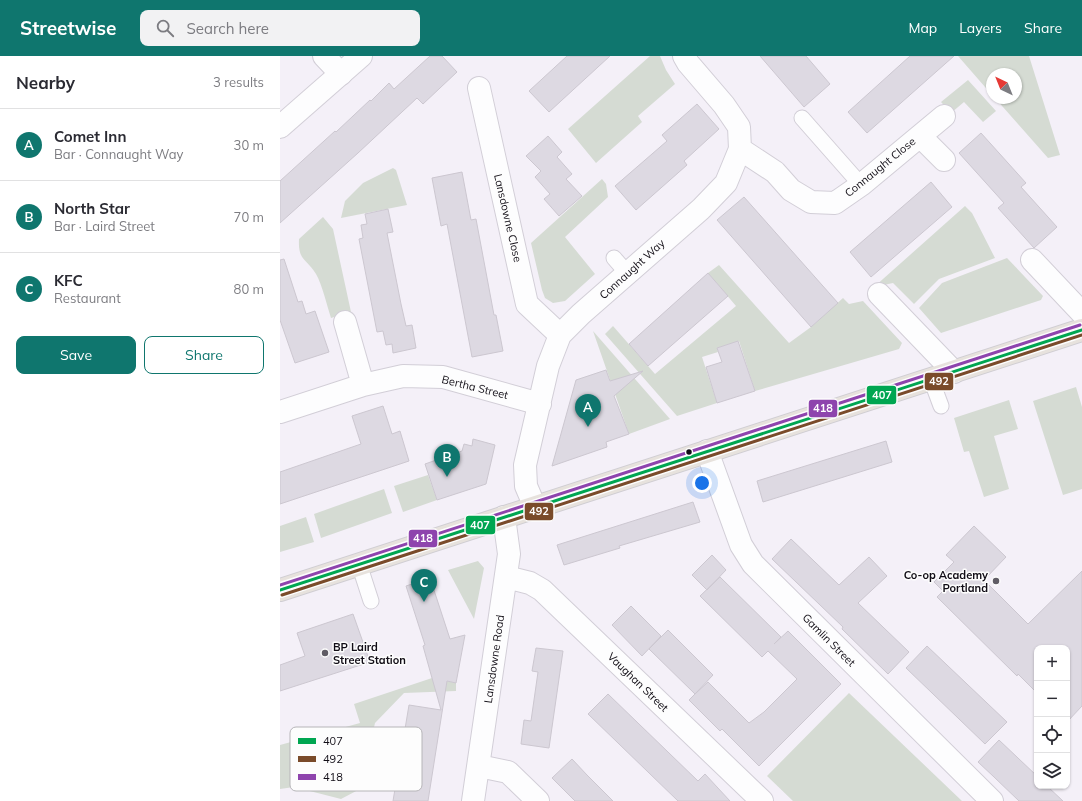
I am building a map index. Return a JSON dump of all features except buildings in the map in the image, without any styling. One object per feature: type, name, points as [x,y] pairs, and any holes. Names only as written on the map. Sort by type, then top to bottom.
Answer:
[{"type":"main road","points":[[280,590],[1082,330]]},
{"type":"street","points":[[324,56],[341,74]]},
{"type":"street","points":[[280,128],[362,56]]},
{"type":"street","name":"Connaught Way","points":[[535,507],[526,486],[525,465],[548,366],[560,335],[581,314],[621,265],[701,209],[726,183],[740,149],[740,127],[684,56]]},
{"type":"street","name":"Lansdowne Close","points":[[479,88],[527,304],[560,335]]},
{"type":"street","name":"Connaught Close","points":[[740,149],[775,172],[791,190],[811,202],[834,203],[861,185],[944,116]]},
{"type":"street","name":"Connaught Close","points":[[920,136],[944,160]]},
{"type":"street","points":[[1032,260],[1082,313]]},
{"type":"street","points":[[879,294],[954,372]]},
{"type":"street","points":[[345,322],[363,385]]},
{"type":"street","name":"Bertha Street","points":[[280,412],[363,385],[403,376],[443,377],[540,404]]},
{"type":"street","name":"Gamlin Street","points":[[708,451],[741,545],[753,564],[992,801]]},
{"type":"street","name":"Lansdowne Road","points":[[473,801],[509,554],[504,518]]},
{"type":"street","name":"Vaughan Street","points":[[506,577],[530,582],[542,590],[762,801]]},
{"type":"street","points":[[478,766],[508,772],[538,801]]},
{"type":"lane","points":[[802,118],[861,185]]},
{"type":"lane","points":[[931,379],[941,406]]},
{"type":"lane","points":[[359,564],[371,601]]},
{"type":"shaded area","points":[[650,56],[660,56],[666,70],[675,84],[638,116],[642,122],[596,163],[568,129]]},
{"type":"shaded area","points":[[958,56],[1029,56],[1060,155],[1048,158],[1000,104],[1022,104],[1022,68],[986,68],[986,88]]},
{"type":"shaded area","points":[[968,80],[986,100],[986,104],[990,104],[996,111],[983,122],[964,102],[951,113],[941,102]]},
{"type":"shaded area","points":[[393,168],[396,170],[407,205],[341,218],[345,201],[363,183]]},
{"type":"shaded area","points":[[602,179],[606,184],[608,197],[565,237],[595,274],[565,301],[553,303],[545,298],[542,290],[531,243]]},
{"type":"shaded area","points":[[965,206],[972,213],[995,258],[939,279],[914,304],[893,283],[874,287]]},
{"type":"shaded area","points":[[323,217],[333,229],[351,312],[331,318],[318,278],[301,256],[299,246],[299,239]]},
{"type":"shaded area","points":[[1007,258],[1043,296],[1041,300],[941,333],[919,308],[942,283]]},
{"type":"shaded area","points":[[719,265],[789,343],[811,327],[843,298],[849,304],[863,301],[902,343],[899,349],[755,391],[739,341],[717,348],[718,352],[702,357],[717,403],[677,416],[605,334],[613,326],[655,374],[736,306],[708,273]]},
{"type":"shaded area","points":[[593,331],[670,419],[629,434]]},
{"type":"shaded area","points":[[1076,387],[1082,407],[1082,489],[1063,495],[1033,401]]},
{"type":"shaded area","points":[[1009,400],[1018,429],[994,436],[1009,489],[984,497],[969,451],[964,452],[954,418]]},
{"type":"shaded area","points":[[428,475],[437,500],[403,512],[394,486]]},
{"type":"shaded area","points":[[384,489],[392,513],[321,538],[314,514]]},
{"type":"shaded area","points":[[306,517],[314,542],[280,552],[280,526]]},
{"type":"shaded area","points":[[478,561],[484,568],[474,619],[448,570]]},
{"type":"shaded area","points":[[432,678],[456,683],[456,691],[404,693],[375,723],[374,727],[345,727],[360,723],[354,704]]},
{"type":"shaded area","points":[[849,693],[962,801],[793,801],[767,776]]},
{"type":"shaded area","points":[[290,742],[290,788],[280,789],[280,745]]},
{"type":"shaded area","points":[[310,791],[356,791],[341,799]]},
{"type":"transit line","name":"418","points":[[280,585],[1080,325]]},
{"type":"transit line","name":"407","points":[[280,590],[1082,330]]},
{"type":"transit line","name":"492","points":[[282,595],[1082,335]]},
{"type":"place","name":"Comet Inn","points":[[588,427]]},
{"type":"place","name":"North Star","points":[[447,477]]},
{"type":"place","name":"Co-op Academy Portland","points":[[996,581]]},
{"type":"place","name":"KFC","points":[[424,602]]},
{"type":"place","name":"BP Laird Street Station","points":[[325,653]]}]
